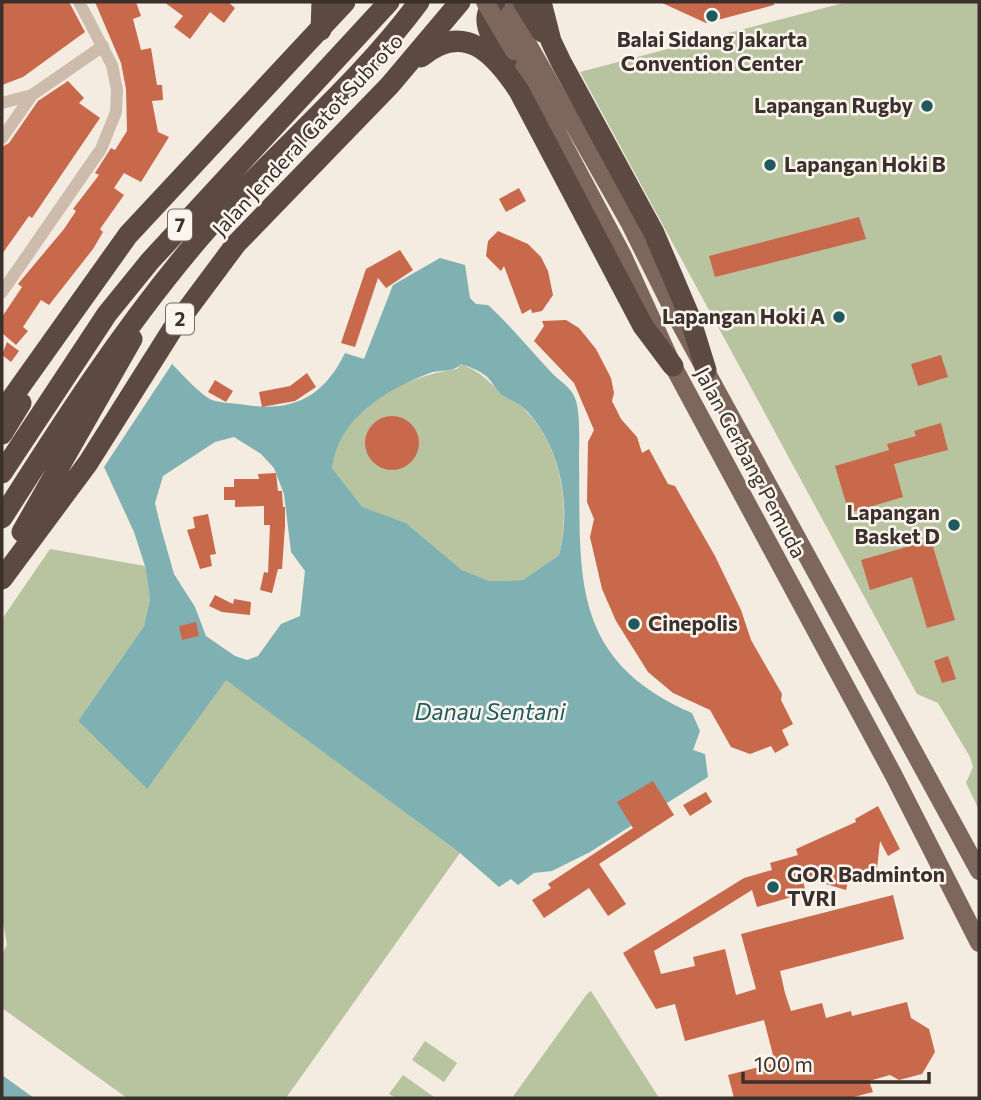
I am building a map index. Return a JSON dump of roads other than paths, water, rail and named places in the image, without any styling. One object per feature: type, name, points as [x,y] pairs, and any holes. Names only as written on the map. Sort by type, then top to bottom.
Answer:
[{"type":"highway","points":[[321,30],[322,2]]},
{"type":"highway","points":[[2,412],[128,235],[345,2]]},
{"type":"highway","name":"7","points":[[2,473],[107,314],[150,261],[389,2]]},
{"type":"highway","name":"7","points":[[2,518],[96,370],[147,304],[239,195],[380,48],[419,2]]},
{"type":"highway","name":"Jalan Jenderal Gatot Subroto","points":[[2,579],[88,463],[172,330],[236,244],[390,85],[460,2]]},
{"type":"highway","points":[[495,2],[488,12],[486,24],[516,79],[519,91]]},
{"type":"highway","points":[[523,2],[561,62]]},
{"type":"highway","points":[[541,2],[551,41],[561,62],[654,233],[689,315],[706,370]]},
{"type":"highway","points":[[390,85],[428,51],[445,44],[463,43],[480,47],[493,55],[519,91],[643,326],[673,366]]},
{"type":"highway","points":[[2,567],[126,352],[147,304]]},
{"type":"highway","points":[[2,434],[22,401],[43,354]]},
{"type":"main road","name":"Jalan Gerbang Pemuda","points":[[485,2],[522,47],[706,370],[979,871]]},
{"type":"main road","name":"Jalan Gerbang Pemuda","points":[[504,2],[522,47],[673,366],[893,774],[979,943]]},
{"type":"street","points":[[2,292],[90,166],[111,130],[117,90],[103,46],[79,2]]},
{"type":"street","points":[[2,103],[32,95],[103,46]]},
{"type":"street","points":[[2,138],[32,95]]},
{"type":"water","name":"Danau Sentani","points":[[440,258],[465,265],[470,298],[476,304],[488,305],[571,391],[576,400],[578,415],[580,538],[589,608],[602,639],[622,666],[651,691],[692,713],[700,731],[693,750],[705,754],[708,777],[590,852],[552,871],[534,873],[518,885],[511,879],[499,887],[460,853],[226,680],[147,789],[78,721],[144,626],[150,599],[145,566],[134,532],[104,467],[172,364],[198,390],[215,401],[274,406],[302,400],[326,382],[345,353],[364,359],[393,285]],"holes":[[[461,364],[483,374],[500,393],[527,411],[548,442],[561,479],[564,517],[559,555],[523,580],[490,581],[462,570],[406,523],[362,507],[332,468],[336,450],[344,434],[367,408],[413,380],[434,372],[454,369]],[[234,437],[261,454],[274,468],[284,494],[291,552],[305,571],[300,616],[281,624],[258,656],[247,660],[235,656],[206,636],[195,607],[174,574],[155,503],[163,476],[215,442]]]},
{"type":"water","points":[[2,1075],[34,1098],[2,1098]]},
{"type":"place","name":"Balai Sidang Jakarta Convention Center","points":[[712,16]]},
{"type":"place","name":"Lapangan Rugby","points":[[927,106]]},
{"type":"place","name":"Lapangan Hoki B","points":[[770,165]]},
{"type":"place","name":"Lapangan Hoki A","points":[[839,317]]},
{"type":"place","name":"Lapangan Basket D","points":[[954,525]]},
{"type":"place","name":"Cinepolis","points":[[634,624]]},
{"type":"place","name":"GOR Badminton TVRI","points":[[773,887]]}]
